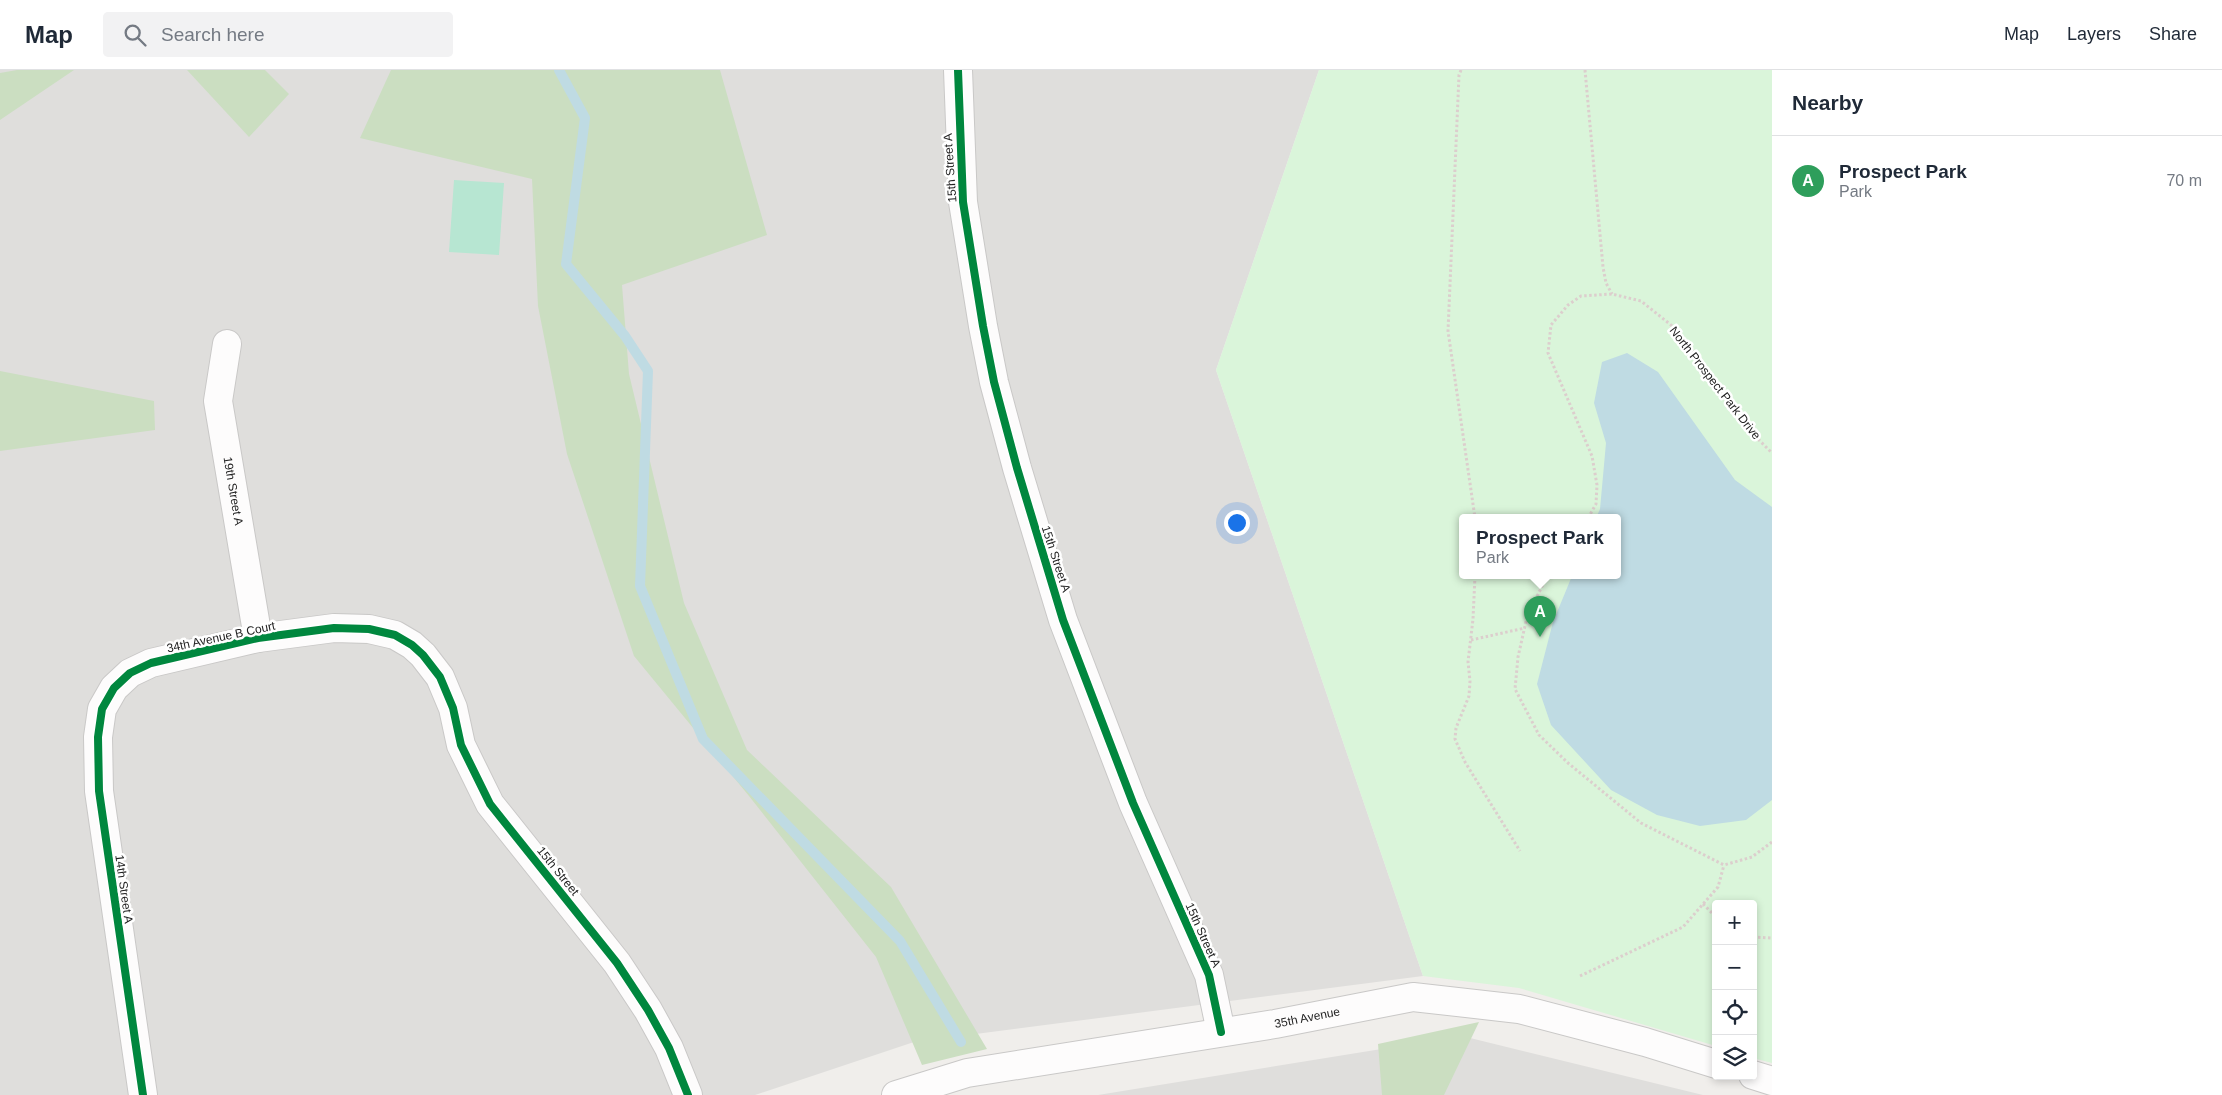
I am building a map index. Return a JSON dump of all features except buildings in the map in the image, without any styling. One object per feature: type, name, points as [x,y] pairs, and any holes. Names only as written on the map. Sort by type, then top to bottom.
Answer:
[{"type":"street","name":"15th Street A","points":[[958,70],[963,202],[994,382],[1017,468],[1063,620],[1133,803],[1209,974],[1221,1032]]},
{"type":"street","name":"19th Street A","points":[[227,344],[218,401],[258,638]]},
{"type":"street","name":"34th Avenue B Court","points":[[114,688],[130,673],[151,664],[258,638],[334,628],[369,629],[395,635],[412,645],[423,655]]},
{"type":"street","name":"15th Street","points":[[423,655],[440,677],[453,708],[461,745],[490,804],[617,963],[661,1033],[688,1095]]},
{"type":"street","name":"14th Street A","points":[[114,688],[102,710],[98,737],[99,792],[143,1095]]},
{"type":"street","name":"35th Avenue","points":[[896,1095],[967,1073],[1275,1024],[1413,998],[1519,1009],[1636,1039],[1712,1063]]},
{"type":"street","points":[[1757,1076],[1772,1081]]},
{"type":"path","points":[[1461,70],[1459,75],[1448,331],[1474,514]]},
{"type":"path","points":[[1585,70],[1603,267],[1606,283],[1612,294]]},
{"type":"path","points":[[1475,579],[1468,662],[1469,696],[1456,728],[1455,739],[1465,762],[1520,851]]},
{"type":"path","points":[[1545,579],[1534,600],[1525,628],[1518,658],[1515,689],[1539,735],[1568,763],[1641,823],[1724,865],[1752,857],[1772,842]]},
{"type":"path","points":[[1471,640],[1525,628]]},
{"type":"path","points":[[1580,976],[1683,927],[1718,887],[1724,865]]},
{"type":"path","points":[[1703,904],[1712,913]]},
{"type":"path","points":[[1757,937],[1772,938]]},
{"type":"shaded area","points":[[0,70],[1319,70],[1216,370],[1423,976],[914,1042],[755,1095],[0,1095]]},
{"type":"shaded area","points":[[1462,1036],[1703,1095],[1098,1095]]},
{"type":"green space","points":[[17,70],[74,70],[0,120],[0,73]]},
{"type":"green space","points":[[187,70],[265,70],[289,94],[249,137]]},
{"type":"green space","points":[[391,70],[720,70],[767,235],[622,285],[629,374],[684,603],[747,750],[891,887],[987,1049],[922,1065],[876,957],[749,796],[634,656],[567,454],[538,306],[532,179],[360,138]]},
{"type":"green space","points":[[1319,70],[1772,70],[1772,1063],[1757,1059],[1757,900],[1712,900],[1712,1045],[1519,988],[1423,976],[1216,370]]},
{"type":"green space","points":[[454,180],[504,183],[499,255],[449,252]]},
{"type":"green space","points":[[0,371],[154,401],[155,430],[0,451]]},
{"type":"green space","points":[[1479,1022],[1444,1095],[1382,1095],[1378,1044]]},
{"type":"water","points":[[1627,353],[1658,372],[1735,480],[1772,507],[1772,800],[1746,820],[1700,826],[1657,815],[1611,790],[1551,725],[1537,684],[1553,622],[1571,579],[1621,579],[1621,514],[1598,514],[1600,509],[1606,443],[1594,403],[1602,362]]},
{"type":"waterway","points":[[559,70],[585,118],[566,264],[625,336],[648,371],[640,586],[703,739],[900,941],[961,1042]]},
{"type":"cycle path","points":[[958,70],[963,202],[994,382],[1017,468],[1063,620],[1133,803],[1209,975],[1221,1032]]},
{"type":"cycle path","points":[[143,1095],[99,791],[98,737],[102,709],[114,688],[130,673],[151,663],[258,638],[334,628],[369,629],[395,635],[412,645],[423,655],[440,677],[453,708],[461,745],[490,804],[617,963],[648,1010],[669,1048],[688,1095]]},
{"type":"place","name":"Prospect Park","points":[[1540,637]]}]
